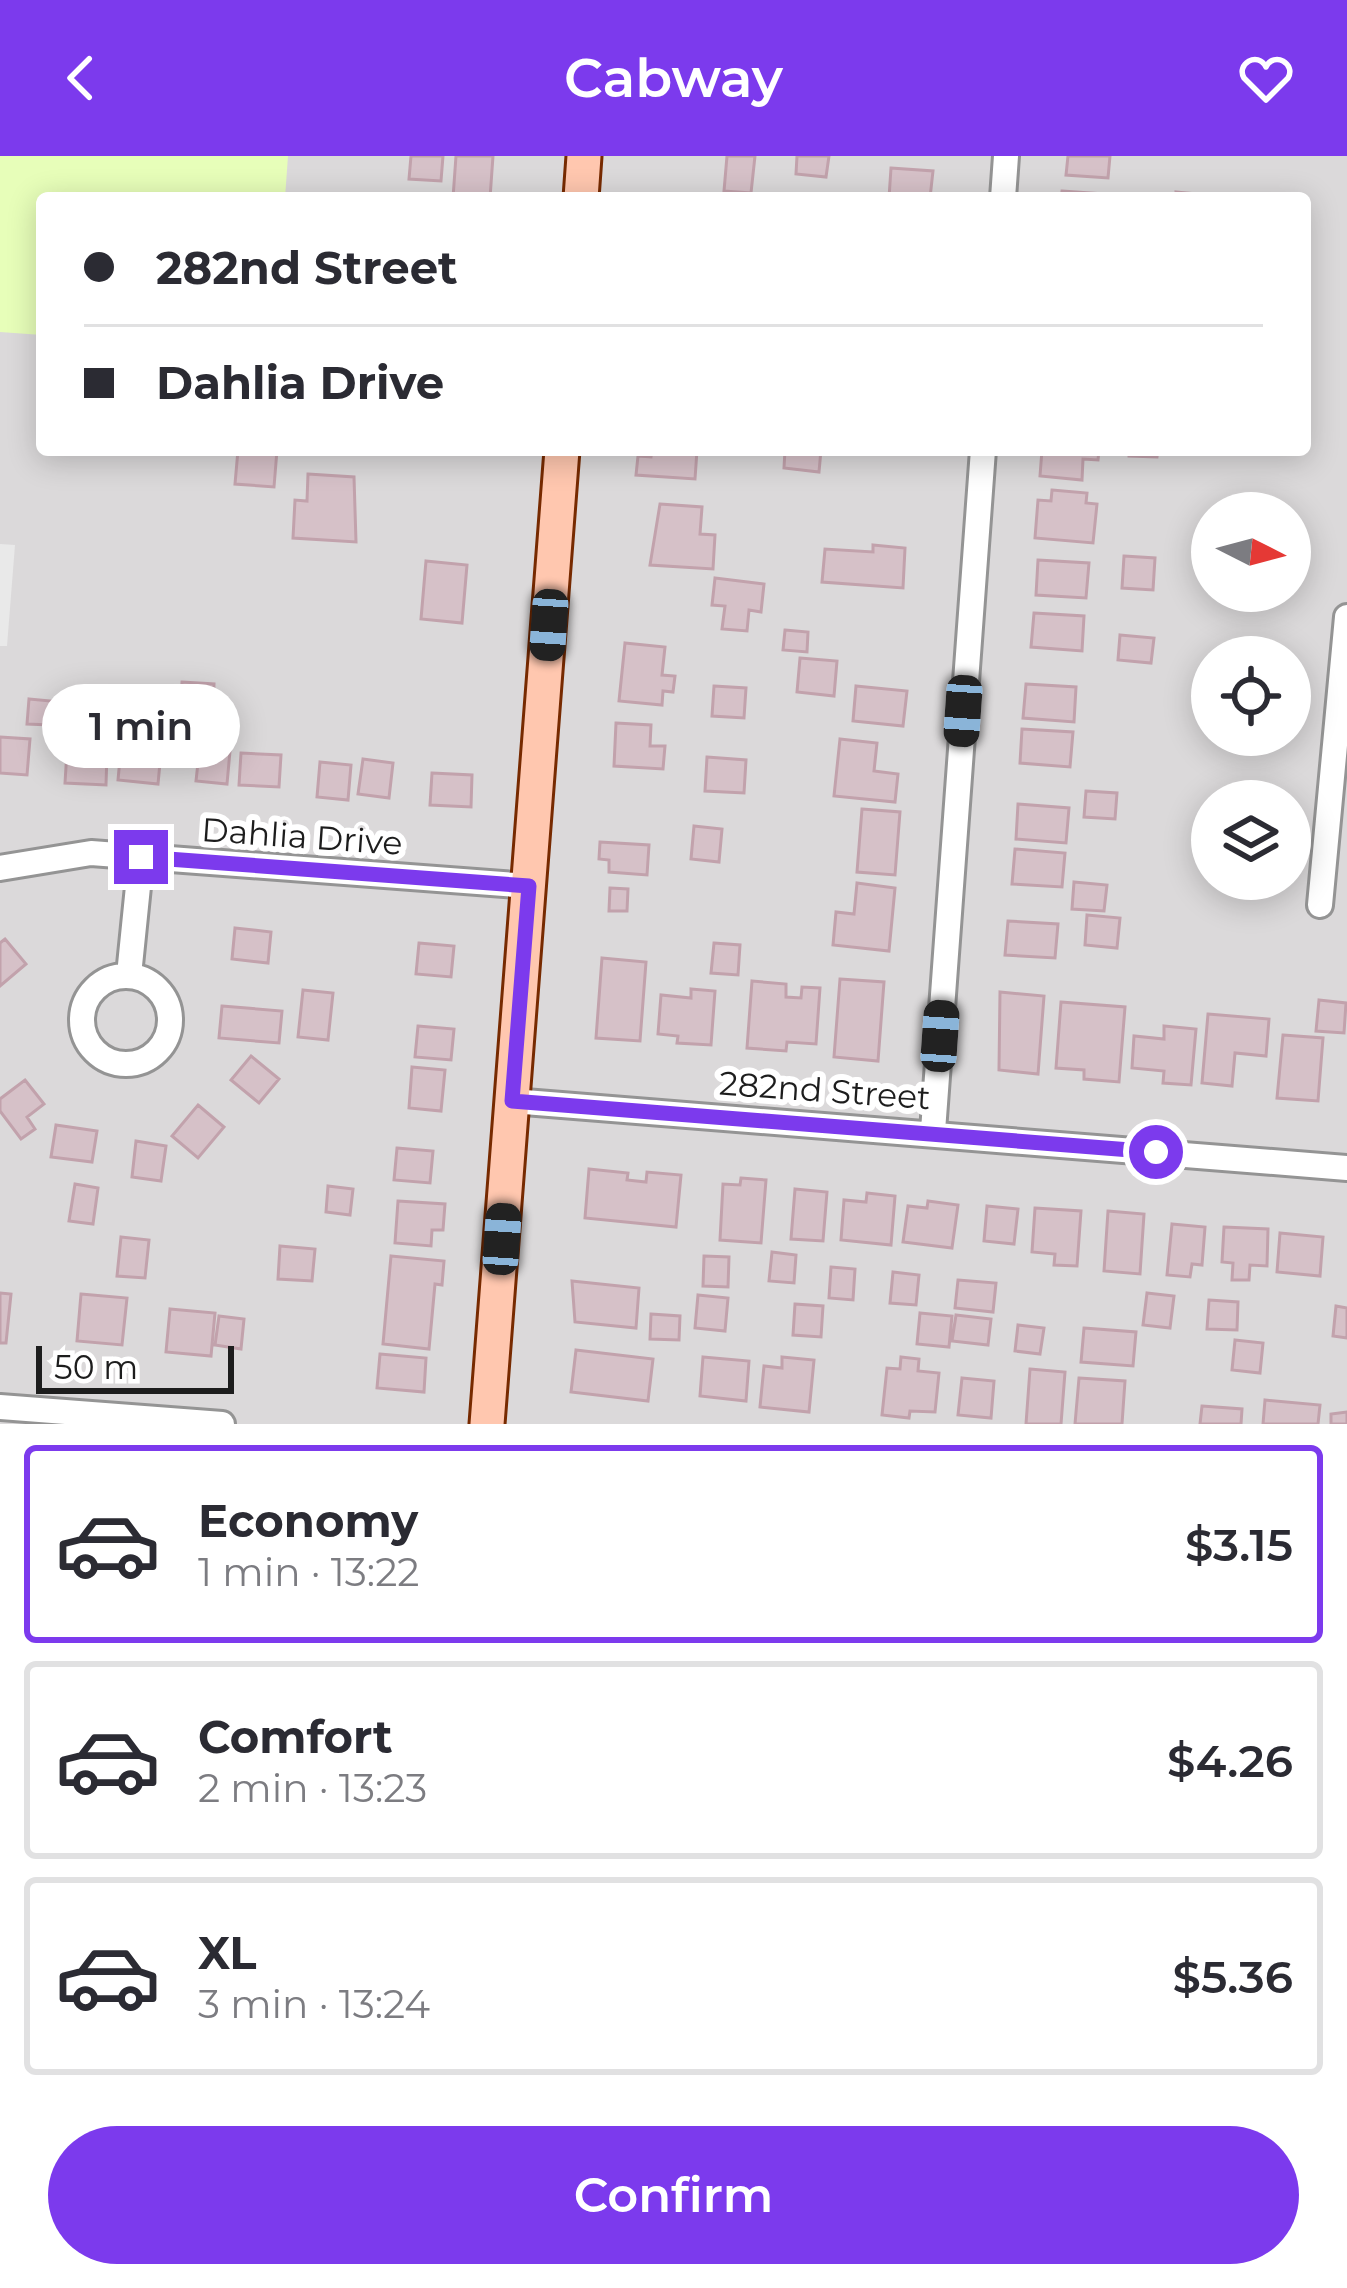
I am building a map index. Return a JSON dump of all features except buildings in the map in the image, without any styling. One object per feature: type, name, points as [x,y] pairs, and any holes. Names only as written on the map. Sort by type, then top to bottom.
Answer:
[{"type":"street","points":[[581,192],[584,156]]},
{"type":"street","points":[[1003,192],[1006,156]]},
{"type":"street","points":[[488,1424],[562,456]]},
{"type":"street","points":[[933,1131],[983,456]]},
{"type":"street","points":[[1320,905],[1347,617]]},
{"type":"street","name":"Dahlia Drive","points":[[0,868],[67,853],[529,886]]},
{"type":"street","points":[[129,975],[141,857]]},
{"type":"street","name":"282nd Street","points":[[512,1101],[933,1131],[1347,1168]]},
{"type":"street","points":[[0,1407],[222,1424]]},
{"type":"shaded area","points":[[0,156],[1347,156],[1347,1424],[0,1424]]},
{"type":"shaded area","points":[[0,544],[15,545],[7,646],[0,646]]},
{"type":"green space","points":[[0,156],[288,156],[285,192],[36,192],[36,335],[0,332]]},
{"type":"route","points":[[141,857],[529,886],[512,1101],[1156,1152]]}]
